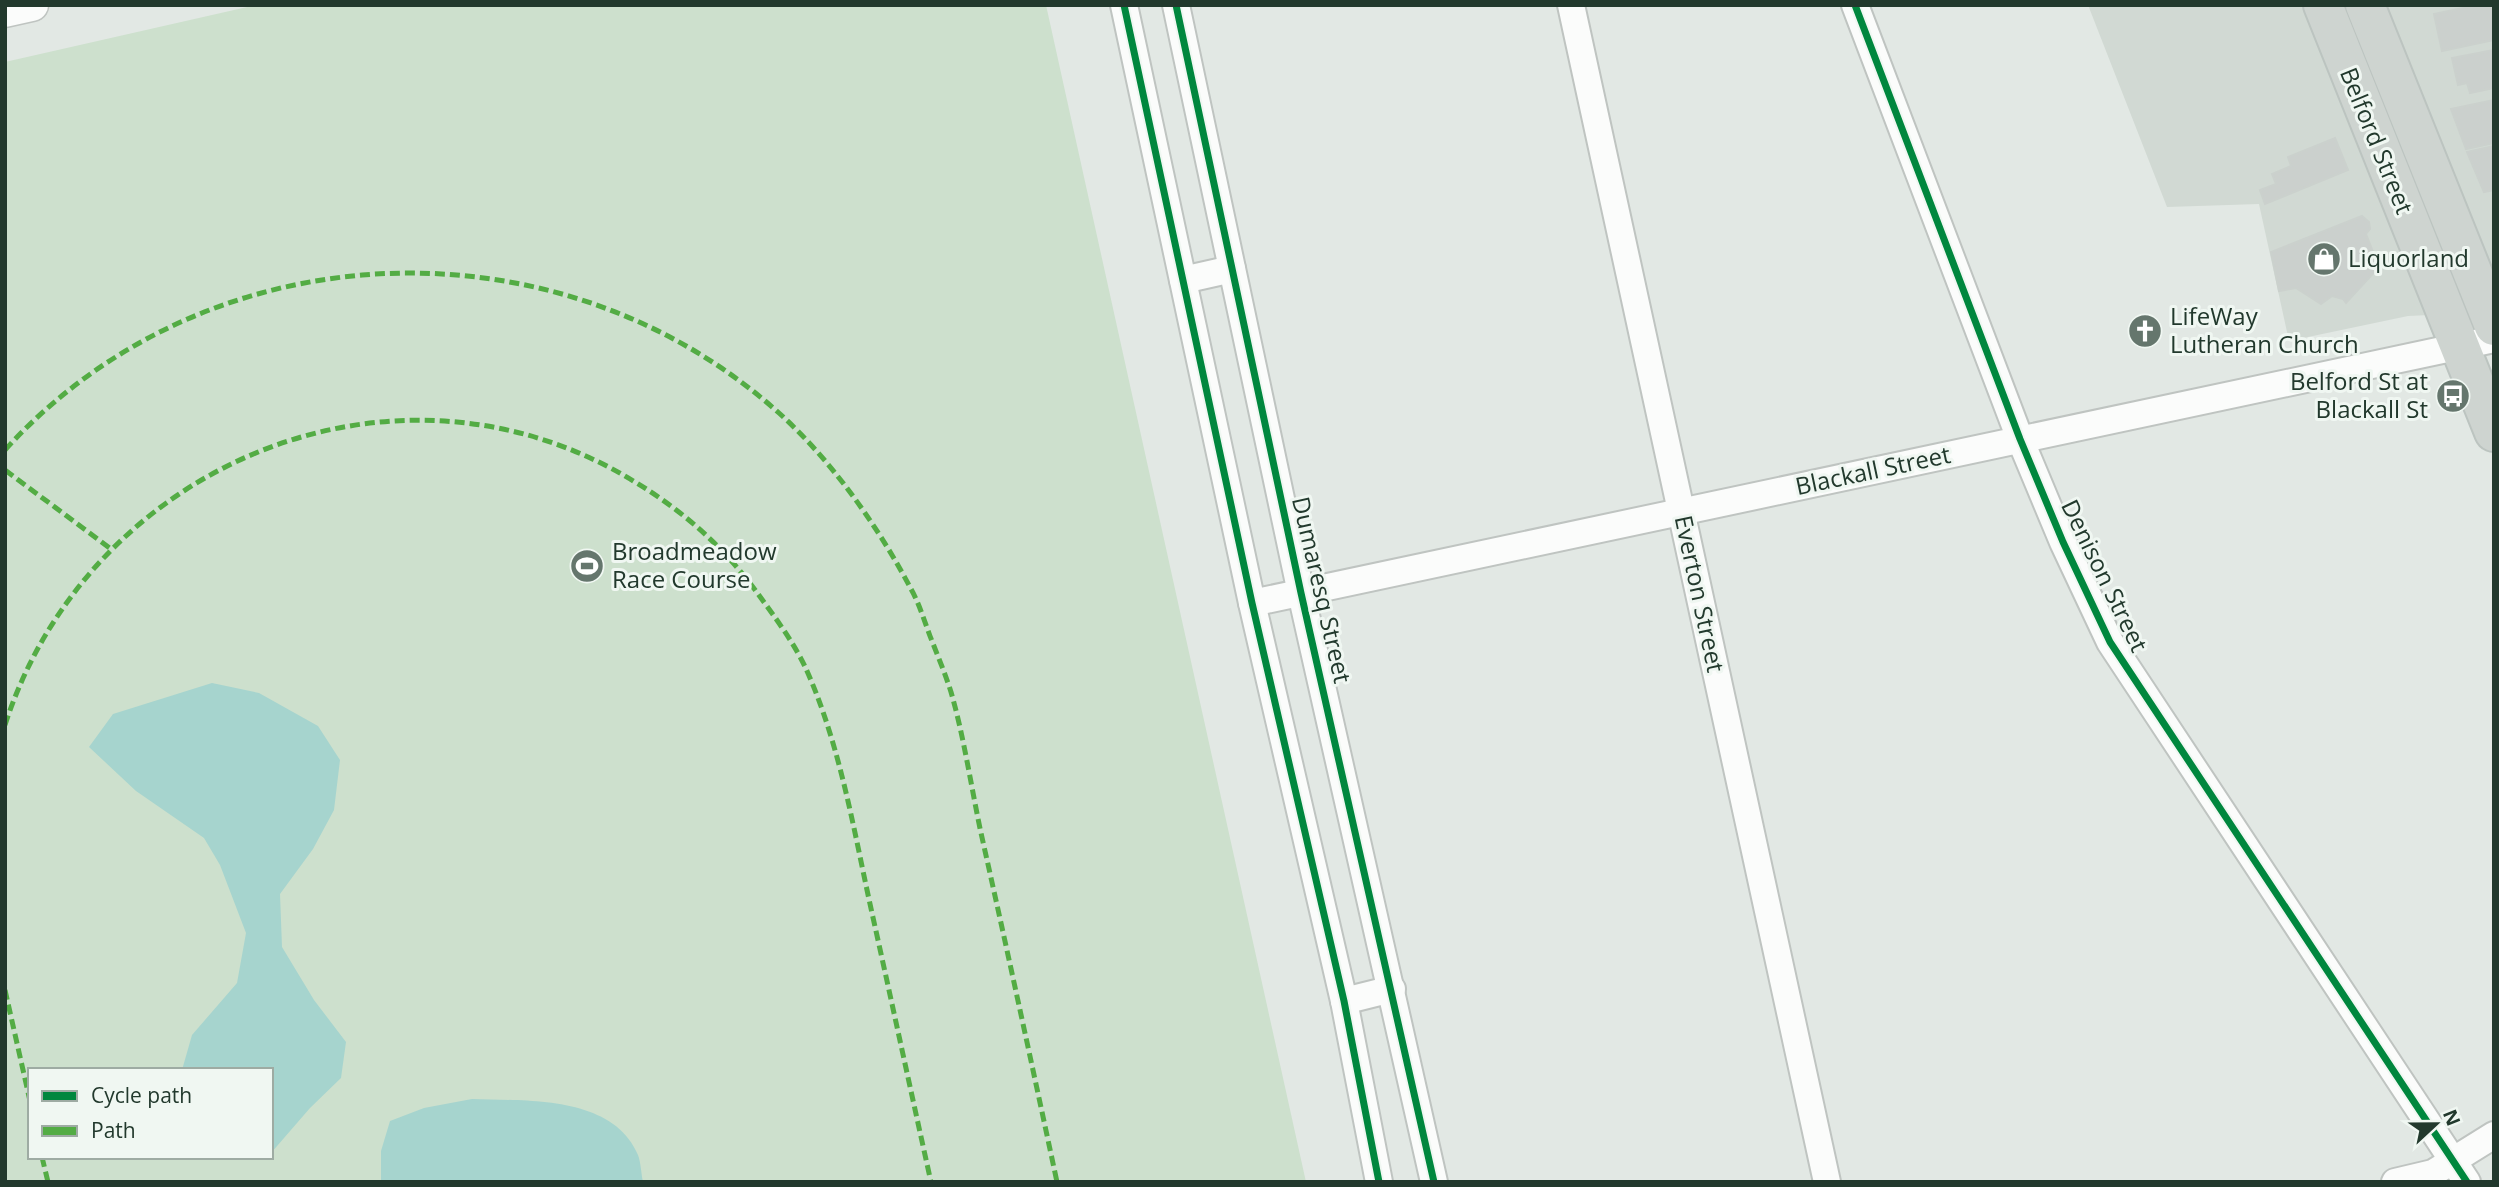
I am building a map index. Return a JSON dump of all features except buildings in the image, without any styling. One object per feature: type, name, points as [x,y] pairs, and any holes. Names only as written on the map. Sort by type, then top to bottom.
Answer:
[{"type":"main road","name":"Belford Street","points":[[2323,5],[2476,342],[2494,432]]},
{"type":"main road","name":"Belford Street","points":[[2365,5],[2494,327]]},
{"type":"street","points":[[5,11],[32,5]]},
{"type":"street","points":[[1124,5],[1252,603],[1344,1001],[1379,1182]]},
{"type":"street","name":"Dumaresq Street","points":[[1175,5],[1301,593],[1434,1182]]},
{"type":"street","name":"Everton Street","points":[[1572,5],[1827,1182]]},
{"type":"street","name":"Denison Street","points":[[1855,5],[2020,439],[2063,542],[2110,642],[2460,1172]]},
{"type":"street","points":[[1183,280],[1232,269]]},
{"type":"street","name":"Blackall Street","points":[[1252,603],[2476,342]]},
{"type":"street","points":[[1344,1001],[1392,989]]},
{"type":"street","points":[[2395,1182],[2433,1172],[2460,1172],[2494,1135]]},
{"type":"shaded area","points":[[2088,5],[2494,5],[2494,312],[2408,316],[2289,341],[2259,204],[2167,207]]},
{"type":"green space","name":"Broadmeadow Race Course","points":[[256,5],[1046,5],[1306,1182],[5,1182],[5,62]]},
{"type":"water","points":[[212,683],[259,693],[318,726],[340,760],[334,810],[313,849],[280,894],[282,947],[314,1000],[346,1042],[341,1078],[310,1108],[273,1151],[273,1068],[183,1068],[192,1035],[237,983],[246,933],[220,865],[204,838],[136,791],[89,747],[113,714]]},
{"type":"water","points":[[472,1099],[566,1105],[609,1121],[626,1135],[638,1155],[643,1182],[381,1182],[381,1151],[390,1121],[424,1108]]},
{"type":"marked path","points":[[5,450],[87,377],[180,323],[280,288],[384,274],[490,279],[593,304],[690,348],[779,413],[817,451],[884,542],[916,600],[956,709],[1057,1182]]},
{"type":"marked path","points":[[5,725],[46,634],[105,556],[178,495],[262,450],[353,425],[448,421],[543,440],[635,482],[688,519],[734,564],[780,624],[807,671],[829,730],[846,790],[931,1182]]},
{"type":"marked path","points":[[5,470],[111,549]]},
{"type":"marked path","points":[[5,990],[28,1092]]},
{"type":"marked path","points":[[42,1159],[48,1182]]},
{"type":"cycle path","points":[[1124,5],[1252,603],[1344,1001],[1379,1182]]},
{"type":"cycle path","points":[[1176,5],[1301,593],[1434,1182]]},
{"type":"cycle path","points":[[1855,5],[2020,439],[2063,542],[2110,642],[2467,1182]]},
{"type":"place","name":"Liquorland","points":[[2324,259]]},
{"type":"place","name":"LifeWay Lutheran Church","points":[[2145,331]]},
{"type":"place","name":"Belford St at Blackall St","points":[[2453,396]]},
{"type":"place","name":"Broadmeadow Race Course","points":[[587,566]]}]
